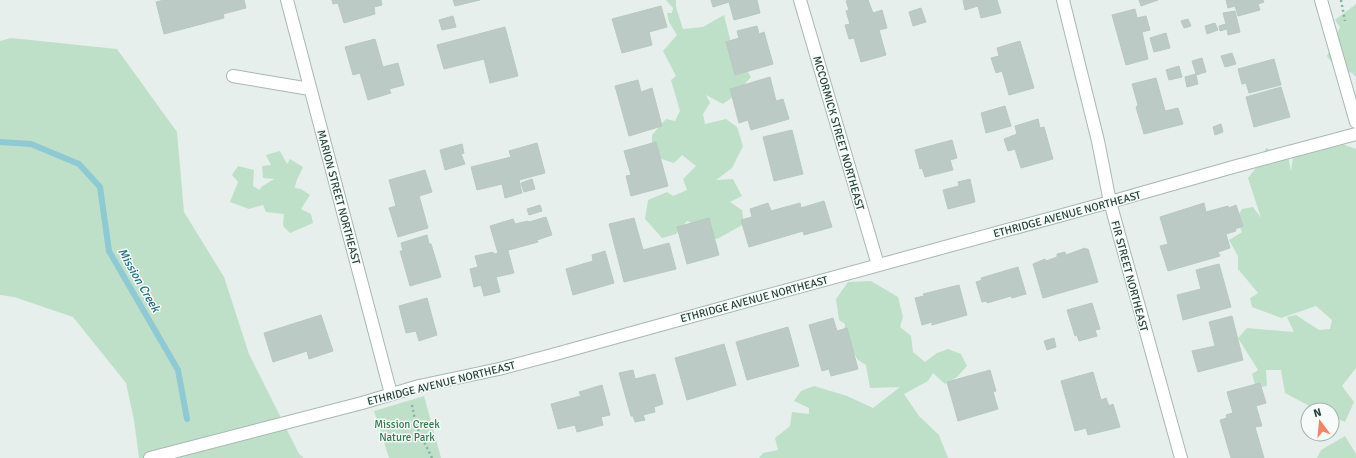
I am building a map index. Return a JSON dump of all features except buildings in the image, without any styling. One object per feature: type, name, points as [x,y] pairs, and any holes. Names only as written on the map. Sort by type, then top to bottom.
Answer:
[{"type":"street","name":"MARION STREET NORTHEAST","points":[[287,0],[391,394]]},
{"type":"street","name":"MCCORMICK STREET NORTHEAST","points":[[800,0],[878,265]]},
{"type":"street","name":"FIR STREET NORTHEAST","points":[[1063,0],[1098,141],[1110,202],[1181,458]]},
{"type":"street","points":[[1321,0],[1356,122]]},
{"type":"street","points":[[233,76],[310,89]]},
{"type":"street","name":"ETHRIDGE AVENUE NORTHEAST","points":[[150,458],[419,386],[499,369],[552,355],[1356,134]]},
{"type":"path","points":[[1341,0],[1347,28]]},
{"type":"path","points":[[412,400],[416,425],[432,458]]},
{"type":"green space","points":[[666,0],[676,0],[676,7],[683,29],[703,27],[724,15],[732,47],[751,77],[734,96],[723,104],[706,95],[710,103],[703,114],[705,124],[726,119],[737,127],[743,146],[732,168],[716,180],[733,179],[742,196],[730,202],[742,210],[744,224],[719,238],[710,240],[704,228],[687,221],[676,234],[662,238],[645,219],[648,200],[667,192],[673,196],[687,190],[683,179],[696,166],[682,155],[674,163],[652,156],[652,135],[666,119],[675,121],[680,111],[671,80],[676,76],[663,51],[677,35],[669,22],[667,13],[672,13],[673,8]]},
{"type":"green space","points":[[1356,4],[1356,77],[1352,73],[1335,67],[1327,56],[1340,27],[1335,20]]},
{"type":"green space","points":[[11,38],[117,49],[177,132],[184,212],[224,277],[249,354],[299,454],[304,458],[139,458],[134,420],[126,383],[73,317],[14,297],[0,295],[0,41]]},
{"type":"green space","points":[[1323,137],[1356,149],[1356,368],[1342,386],[1354,402],[1345,422],[1340,420],[1340,402],[1302,402],[1285,393],[1281,370],[1266,370],[1267,386],[1256,388],[1252,374],[1258,370],[1238,338],[1247,328],[1294,332],[1287,317],[1296,315],[1319,330],[1330,329],[1332,320],[1316,306],[1281,318],[1252,307],[1250,298],[1258,293],[1238,269],[1238,256],[1229,240],[1242,232],[1236,219],[1242,209],[1253,207],[1261,218],[1248,178],[1259,164],[1266,148],[1288,156],[1291,171],[1293,157],[1300,143]]},
{"type":"green space","points":[[280,151],[287,164],[290,159],[303,167],[296,182],[295,188],[301,189],[310,195],[301,209],[311,214],[313,223],[290,233],[283,226],[284,214],[266,212],[263,205],[249,209],[230,202],[238,182],[232,175],[238,166],[254,170],[253,186],[260,190],[261,187],[274,179],[263,178],[262,166],[271,165],[266,155]]},
{"type":"green space","points":[[871,281],[898,297],[903,317],[900,327],[911,336],[913,352],[925,362],[937,353],[948,349],[961,354],[967,366],[957,377],[945,384],[933,373],[928,381],[904,394],[919,416],[939,435],[948,458],[759,458],[763,453],[778,450],[775,438],[790,426],[792,412],[809,414],[809,408],[794,401],[801,391],[814,386],[847,396],[873,408],[900,387],[870,388],[866,365],[858,360],[844,337],[845,324],[839,320],[836,299],[848,282]]},
{"type":"green space","name":"Mission Creek Nature Park","points":[[424,396],[441,458],[389,458],[374,411]]},
{"type":"green space","points":[[1345,436],[1356,454],[1356,458],[1317,458],[1321,450],[1335,442],[1340,442],[1340,439]]},
{"type":"waterway","name":"Mission Creek","points":[[0,142],[31,144],[79,164],[100,187],[109,251],[178,370],[187,419]]}]
